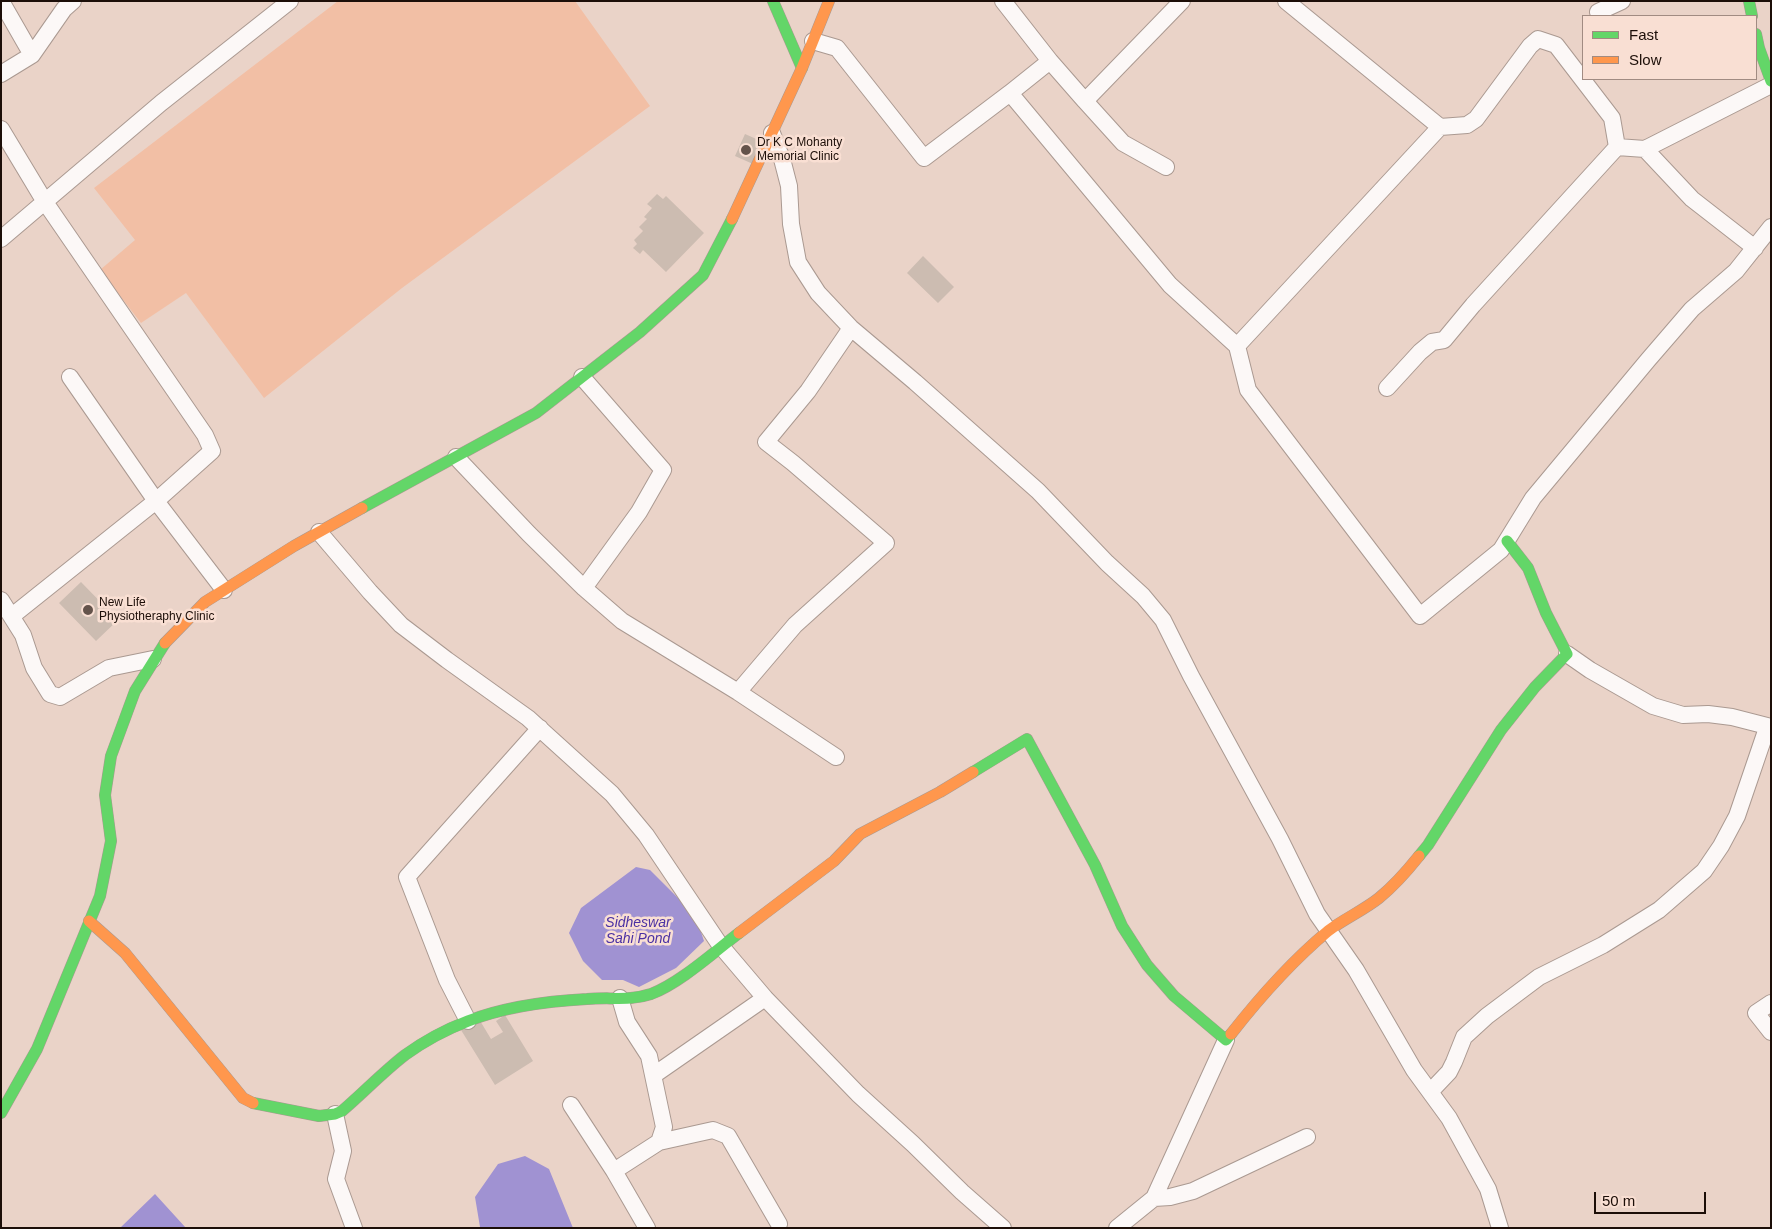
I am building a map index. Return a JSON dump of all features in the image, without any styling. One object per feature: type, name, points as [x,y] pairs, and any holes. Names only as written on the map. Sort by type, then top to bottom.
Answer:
[{"type":"street","points":[[1,1],[32,55]]},
{"type":"street","points":[[1,74],[32,55],[64,9],[73,1]]},
{"type":"street","points":[[1,238],[161,103],[290,1]]},
{"type":"street","points":[[773,1],[802,68]]},
{"type":"street","points":[[1,1113],[37,1049],[100,896],[111,841],[105,795],[111,756],[135,691],[161,646],[206,602],[294,546],[536,413],[640,332],[703,275],[734,215],[802,68],[829,1]]},
{"type":"street","points":[[1003,1],[1050,60],[1123,143],[1166,167]]},
{"type":"street","points":[[1085,101],[1182,1]]},
{"type":"street","points":[[1598,12],[1622,1]]},
{"type":"street","points":[[1748,1],[1752,15]]},
{"type":"street","points":[[1295,4],[1440,127]]},
{"type":"street","points":[[1237,346],[1440,127],[1467,125],[1476,119],[1530,46],[1538,39],[1556,45],[1582,79]]},
{"type":"street","points":[[1757,39],[1771,81]]},
{"type":"street","points":[[813,41],[837,48],[924,158],[1050,60]]},
{"type":"street","points":[[1583,80],[1612,118],[1617,148]]},
{"type":"street","points":[[1387,388],[1420,352],[1432,342],[1444,340],[1472,305],[1617,148],[1645,149],[1771,85]]},
{"type":"street","points":[[1010,93],[1170,285],[1237,346],[1248,390],[1420,616],[1502,550],[1533,498],[1641,368],[1692,309],[1736,271],[1771,227]]},
{"type":"street","points":[[1,129],[45,202],[205,435],[212,451],[156,501],[12,616]]},
{"type":"street","points":[[772,132],[782,158],[789,186],[798,262],[818,293],[851,328],[1038,491],[1107,563],[1143,596],[1163,620],[1191,676],[1280,839],[1317,914],[1356,970],[1414,1070],[1449,1118],[1488,1189],[1500,1228]]},
{"type":"street","points":[[1645,149],[1692,199],[1755,248]]},
{"type":"street","points":[[738,692],[795,625],[886,543],[766,442],[808,391],[851,328]]},
{"type":"street","points":[[70,377],[156,501],[224,590]]},
{"type":"street","points":[[582,377],[663,470],[638,512],[584,588]]},
{"type":"street","points":[[456,457],[529,534],[584,588],[622,621],[738,692],[836,757]]},
{"type":"street","points":[[319,532],[401,625],[528,718],[618,801],[646,835],[720,945],[765,998],[858,1094],[1003,1228]]},
{"type":"street","points":[[1430,1092],[1449,1072],[1464,1037],[1487,1016],[1539,977],[1603,945],[1659,910],[1704,872],[1738,816],[1769,727],[1732,717],[1708,714],[1683,715],[1653,706],[1590,670],[1567,654],[1546,613],[1528,568],[1507,540]]},
{"type":"street","points":[[1,600],[23,635],[34,668],[50,694],[60,697],[109,668],[153,659]]},
{"type":"street","points":[[1117,1228],[1154,1198],[1226,1040],[1254,1004],[1290,966],[1328,931],[1379,898],[1402,877],[1428,845],[1501,730],[1535,687],[1567,654]]},
{"type":"street","points":[[468,1021],[447,980],[407,878],[540,728]]},
{"type":"street","points":[[89,921],[125,953],[244,1098],[256,1104],[319,1116],[335,1114],[405,1055],[468,1021],[502,1011],[569,1000],[632,999],[653,993],[679,978],[720,945],[834,861],[860,834],[940,792],[1027,739],[1095,865],[1122,926],[1147,965],[1174,996],[1226,1040]]},
{"type":"street","points":[[620,998],[627,1022],[649,1056],[664,1127],[659,1142]]},
{"type":"street","points":[[654,1075],[765,998]]},
{"type":"street","points":[[1771,1003],[1756,1013],[1771,1032]]},
{"type":"street","points":[[571,1105],[614,1171],[647,1228]]},
{"type":"street","points":[[335,1114],[343,1151],[336,1179],[354,1228]]},
{"type":"street","points":[[614,1171],[659,1142],[713,1130],[728,1136],[779,1224]]},
{"type":"street","points":[[1154,1198],[1170,1197],[1192,1191],[1307,1137]]},
{"type":"shaded area","points":[[338,1],[575,1],[650,106],[402,288],[264,398],[186,293],[141,323],[100,270],[135,240],[94,188]]},
{"type":"water","name":"Sidheswar Sahi Pond","points":[[636,867],[650,870],[688,908],[698,923],[704,941],[676,968],[639,987],[623,980],[602,980],[583,961],[569,933],[581,908]]},
{"type":"water","points":[[525,1156],[549,1169],[573,1228],[480,1227],[475,1197],[498,1164]]},
{"type":"water","points":[[155,1194],[186,1228],[120,1228]]},
{"type":"building","points":[[745,134],[763,142],[753,164],[735,156]]},
{"type":"building","points":[[657,194],[663,199],[666,196],[704,233],[666,272],[643,250],[640,254],[633,248],[637,244],[634,240],[643,231],[639,227],[647,219],[644,217],[652,208],[647,204]]},
{"type":"building","points":[[923,256],[954,287],[938,303],[907,273]]},
{"type":"building","points":[[81,582],[118,620],[96,641],[59,603]]},
{"type":"building","points":[[505,1015],[533,1061],[495,1085],[461,1030],[479,1019],[491,1039],[503,1032],[496,1021]]},
{"type":"traffic: fast","points":[[773,1],[802,68]]},
{"type":"traffic: fast","points":[[1749,1],[1752,15]]},
{"type":"traffic: fast","points":[[1757,39],[1771,81]]},
{"type":"traffic: fast","points":[[362,508],[536,413],[640,332],[703,275],[732,219]]},
{"type":"traffic: fast","points":[[1419,856],[1428,845],[1501,730],[1535,687],[1567,654],[1546,613],[1528,568],[1507,541]]},
{"type":"traffic: fast","points":[[1,1113],[37,1049],[100,896],[111,841],[105,795],[111,756],[135,691],[165,643]]},
{"type":"traffic: fast","points":[[973,772],[1027,739],[1095,865],[1122,926],[1147,965],[1174,996],[1226,1040],[1231,1034]]},
{"type":"traffic: fast","points":[[253,1103],[319,1116],[335,1114],[342,1111],[405,1055],[452,1028],[496,1012],[542,1003],[595,998],[635,997],[651,994],[685,975],[739,933]]},
{"type":"traffic: slow","points":[[732,219],[802,68],[829,1]]},
{"type":"traffic: slow","points":[[165,643],[205,602],[294,546],[362,508]]},
{"type":"traffic: slow","points":[[739,933],[834,861],[860,834],[940,792],[973,772]]},
{"type":"traffic: slow","points":[[1231,1034],[1289,967],[1328,931],[1379,898],[1419,856]]},
{"type":"traffic: slow","points":[[89,921],[125,953],[243,1098],[253,1103]]},
{"type":"place","name":"Dr K C Mohanty Memorial Clinic","points":[[746,150]]},
{"type":"place","name":"New Life Physiotheraphy Clinic","points":[[88,610]]}]
